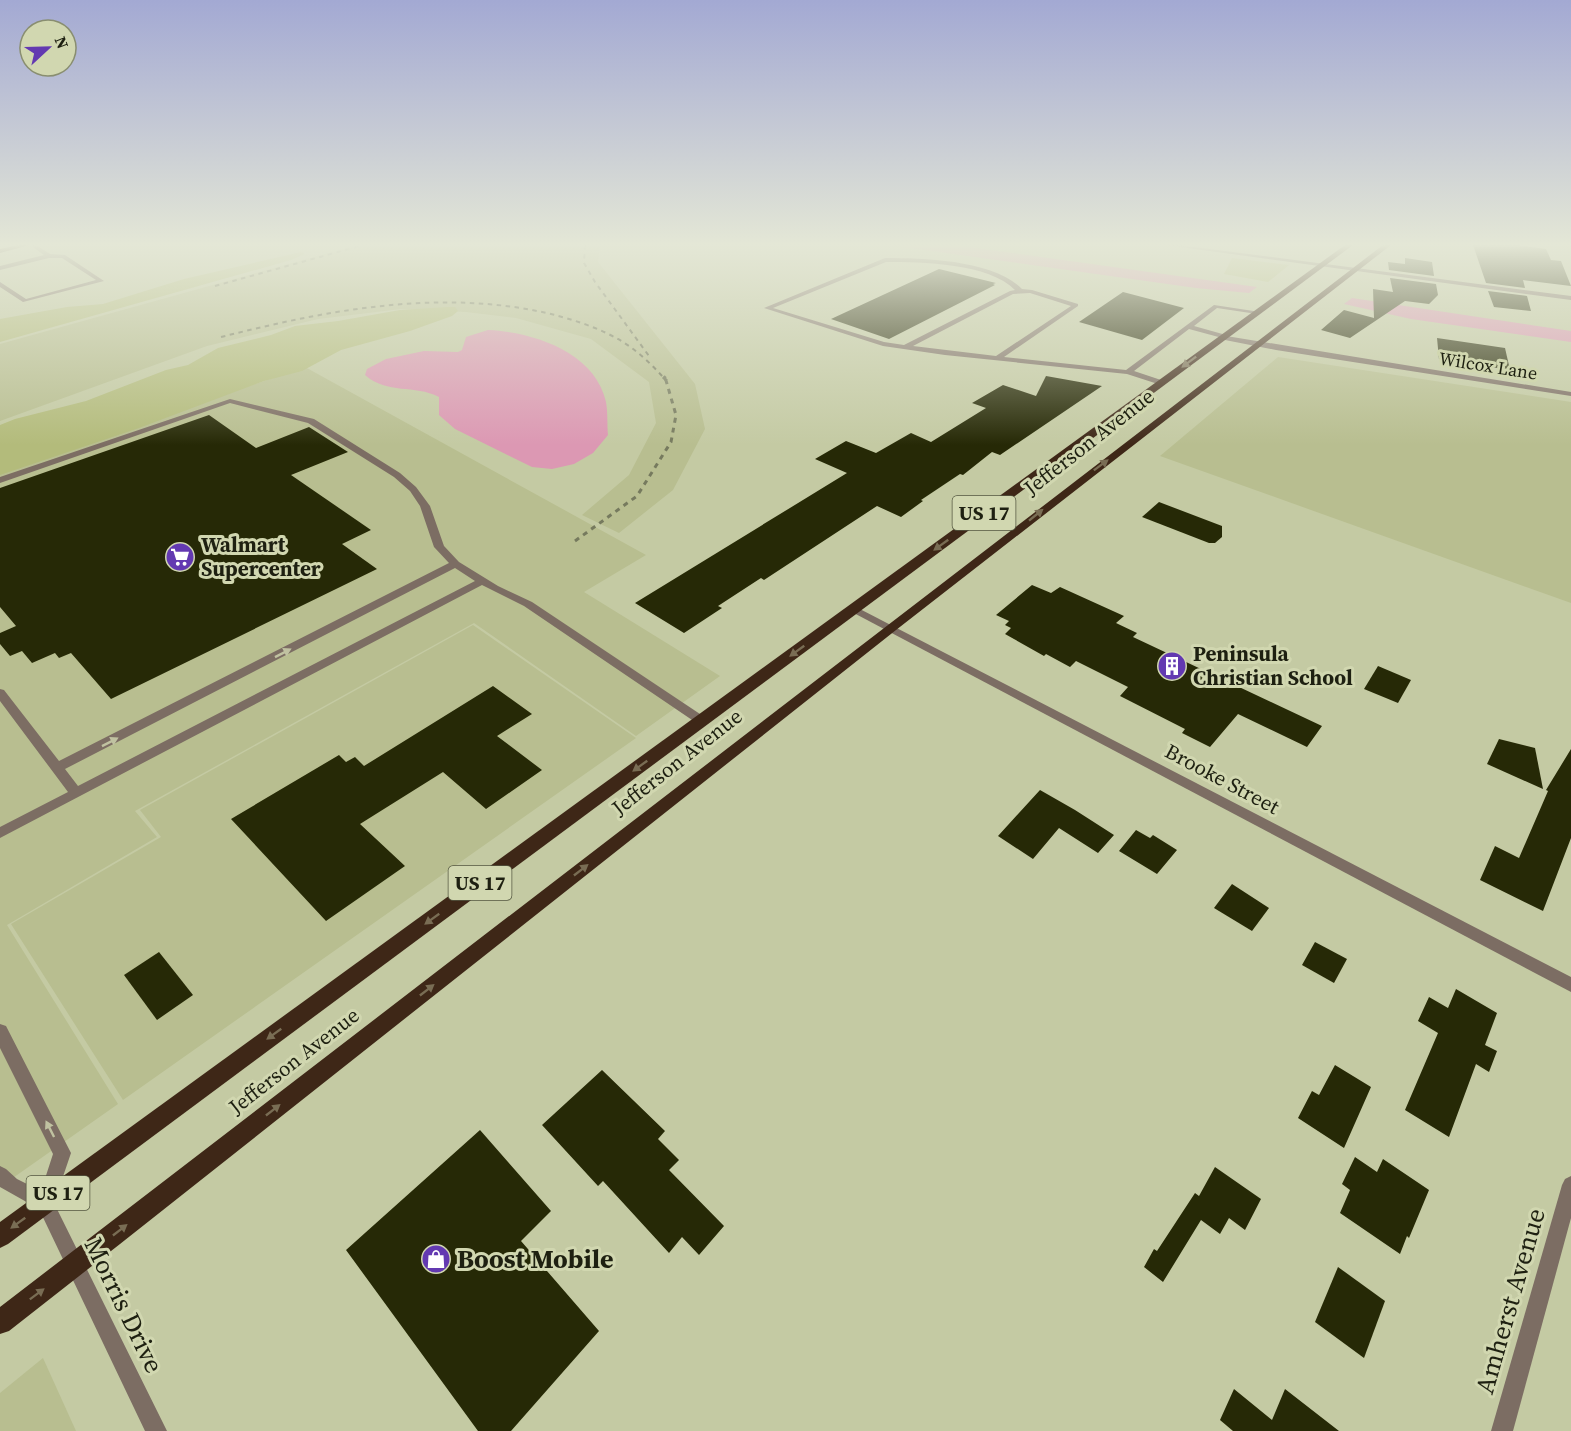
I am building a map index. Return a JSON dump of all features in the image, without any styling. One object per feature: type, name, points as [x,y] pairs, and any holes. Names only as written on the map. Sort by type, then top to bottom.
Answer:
[{"type":"main road","name":"Jefferson Avenue","points":[[0,1236],[1257,312]]},
{"type":"main road","name":"Jefferson Avenue","points":[[0,1322],[890,628],[1303,312]]},
{"type":"street","points":[[779,312],[883,344],[1128,372],[1161,383]]},
{"type":"street","points":[[906,347],[974,312]]},
{"type":"street","points":[[998,358],[1066,312]]},
{"type":"street","points":[[1128,372],[1209,312]]},
{"type":"street","name":"Wilcox Lane","points":[[1189,327],[1260,345],[1571,394]]},
{"type":"street","points":[[0,480],[230,401],[311,420],[397,475],[413,489],[425,506],[439,547],[455,564],[482,581],[528,604],[702,721]]},
{"type":"street","points":[[57,768],[455,564]]},
{"type":"street","points":[[0,833],[482,581]]},
{"type":"street","name":"Brooke Street","points":[[854,609],[1571,985]]},
{"type":"street","points":[[0,693],[76,793]]},
{"type":"street","points":[[0,1031],[62,1153],[45,1203],[11,1185],[0,1175]]},
{"type":"street","name":"Amherst Avenue","points":[[1502,1431],[1571,1185]]},
{"type":"street","name":"Morris Drive","points":[[45,1203],[150,1428]]},
{"type":"shaded area","points":[[40,312],[107,312],[0,342],[0,319]]},
{"type":"shaded area","points":[[116,312],[378,312],[318,319],[207,346],[0,421],[0,344]]},
{"type":"shaded area","points":[[390,312],[457,312],[452,316],[410,331],[341,350],[302,371],[264,381],[139,428],[0,475],[0,425],[86,401],[166,370],[188,365],[218,348],[271,335],[295,326]]},
{"type":"shaded area","points":[[461,312],[638,312],[695,384],[705,429],[673,490],[619,533],[582,515],[629,475],[656,423],[649,382],[591,339],[516,318]]},
{"type":"shaded area","points":[[1379,312],[1443,312],[1571,331],[1571,342],[1411,319]]},
{"type":"shaded area","points":[[488,330],[542,340],[576,358],[589,370],[600,385],[606,402],[608,435],[593,453],[574,464],[552,469],[532,467],[455,429],[439,415],[439,397],[430,393],[383,385],[365,375],[367,369],[386,359],[424,351],[458,352],[462,350],[466,337]]},
{"type":"shaded area","points":[[1278,357],[1571,402],[1571,603],[1160,456]]},
{"type":"shaded area","points":[[305,367],[646,555],[584,592],[720,676],[636,736],[474,623],[135,811],[157,837],[7,925],[118,1104],[0,1187],[0,472]]},
{"type":"shaded area","points":[[473,625],[636,738],[123,1100],[11,924],[161,837],[140,810]]},
{"type":"shaded area","points":[[43,1358],[76,1431],[0,1431],[0,1393]]},
{"type":"building","points":[[847,312],[942,312],[889,339],[831,319]]},
{"type":"building","points":[[1094,312],[1179,312],[1142,340],[1079,322]]},
{"type":"building","points":[[1342,312],[1374,318],[1374,312],[1389,312],[1350,338],[1321,330]]},
{"type":"building","points":[[1437,338],[1505,348],[1510,370],[1439,359]]},
{"type":"building","points":[[1046,376],[1102,386],[1000,455],[992,452],[963,475],[960,474],[921,500],[923,501],[901,517],[877,506],[764,580],[761,578],[718,606],[722,608],[684,633],[635,603],[847,473],[815,459],[846,441],[876,453],[911,433],[931,442],[986,408],[972,403],[1003,385],[1036,396]]},
{"type":"building","name":"Walmart Supercenter","points":[[209,415],[256,448],[309,427],[348,452],[291,475],[371,530],[342,544],[377,569],[111,699],[71,653],[59,658],[55,653],[32,663],[22,651],[10,656],[0,644],[0,633],[16,626],[0,607],[0,488]]},
{"type":"building","points":[[1159,502],[1222,526],[1222,537],[1215,543],[1209,543],[1142,517]]},
{"type":"building","name":"Peninsula Christian School","points":[[1032,585],[1051,593],[1060,587],[1124,616],[1116,623],[1137,633],[1133,637],[1322,726],[1307,747],[1238,714],[1210,747],[1182,733],[1185,729],[1120,696],[1128,687],[1076,661],[1070,667],[1046,654],[1044,656],[1005,634],[1011,628],[1005,625],[1009,621],[996,615]]},
{"type":"building","points":[[1378,666],[1411,680],[1398,703],[1364,689]]},
{"type":"building","points":[[493,686],[532,714],[497,736],[542,770],[486,809],[443,772],[360,824],[405,866],[326,921],[231,819],[339,755],[346,762],[355,757],[364,766]]},
{"type":"building","points":[[1499,739],[1535,748],[1543,789],[1487,764]]},
{"type":"building","points":[[1571,749],[1571,838],[1543,911],[1480,880],[1495,846],[1519,858],[1548,791],[1546,790]]},
{"type":"building","points":[[1040,790],[1114,835],[1098,853],[1059,828],[1033,859],[998,836]]},
{"type":"building","points":[[1136,830],[1150,838],[1153,835],[1177,850],[1157,874],[1119,851]]},
{"type":"building","points":[[1232,884],[1269,908],[1252,931],[1214,908]]},
{"type":"building","points":[[1315,942],[1347,959],[1334,983],[1302,965]]},
{"type":"building","points":[[159,952],[193,995],[157,1020],[124,975]]},
{"type":"building","points":[[1456,989],[1497,1013],[1485,1045],[1497,1051],[1489,1072],[1476,1064],[1449,1137],[1405,1110],[1438,1033],[1418,1021],[1429,997],[1448,1008]]},
{"type":"building","points":[[1335,1065],[1371,1087],[1344,1148],[1298,1118],[1312,1091],[1319,1095]]},
{"type":"building","points":[[602,1070],[665,1131],[658,1139],[679,1160],[669,1170],[724,1226],[699,1255],[682,1237],[669,1253],[603,1181],[598,1186],[542,1125]]},
{"type":"building","points":[[480,1130],[551,1211],[521,1241],[599,1331],[511,1431],[478,1431],[346,1250]]},
{"type":"building","points":[[1355,1157],[1377,1172],[1383,1159],[1429,1190],[1400,1254],[1340,1213],[1350,1190],[1342,1184]]},
{"type":"building","points":[[1215,1167],[1261,1199],[1245,1230],[1229,1218],[1220,1234],[1201,1220],[1163,1282],[1144,1267],[1154,1249],[1157,1251],[1195,1193],[1199,1196]]},
{"type":"building","points":[[1338,1267],[1385,1301],[1364,1358],[1315,1322]]},
{"type":"building","points":[[1234,1389],[1272,1420],[1285,1389],[1339,1431],[1233,1431],[1220,1420]]},
{"type":"railway","points":[[221,337],[338,312]]},
{"type":"railway","points":[[540,312],[588,325],[623,342],[666,380]]},
{"type":"railway","points":[[617,312],[649,356]]},
{"type":"railway","points":[[575,541],[637,496],[671,442],[676,415],[666,380]]},
{"type":"place","name":"Walmart Supercenter","points":[[180,557]]},
{"type":"place","name":"Peninsula Christian School","points":[[1172,666]]},
{"type":"place","name":"Boost Mobile","points":[[436,1259]]}]
